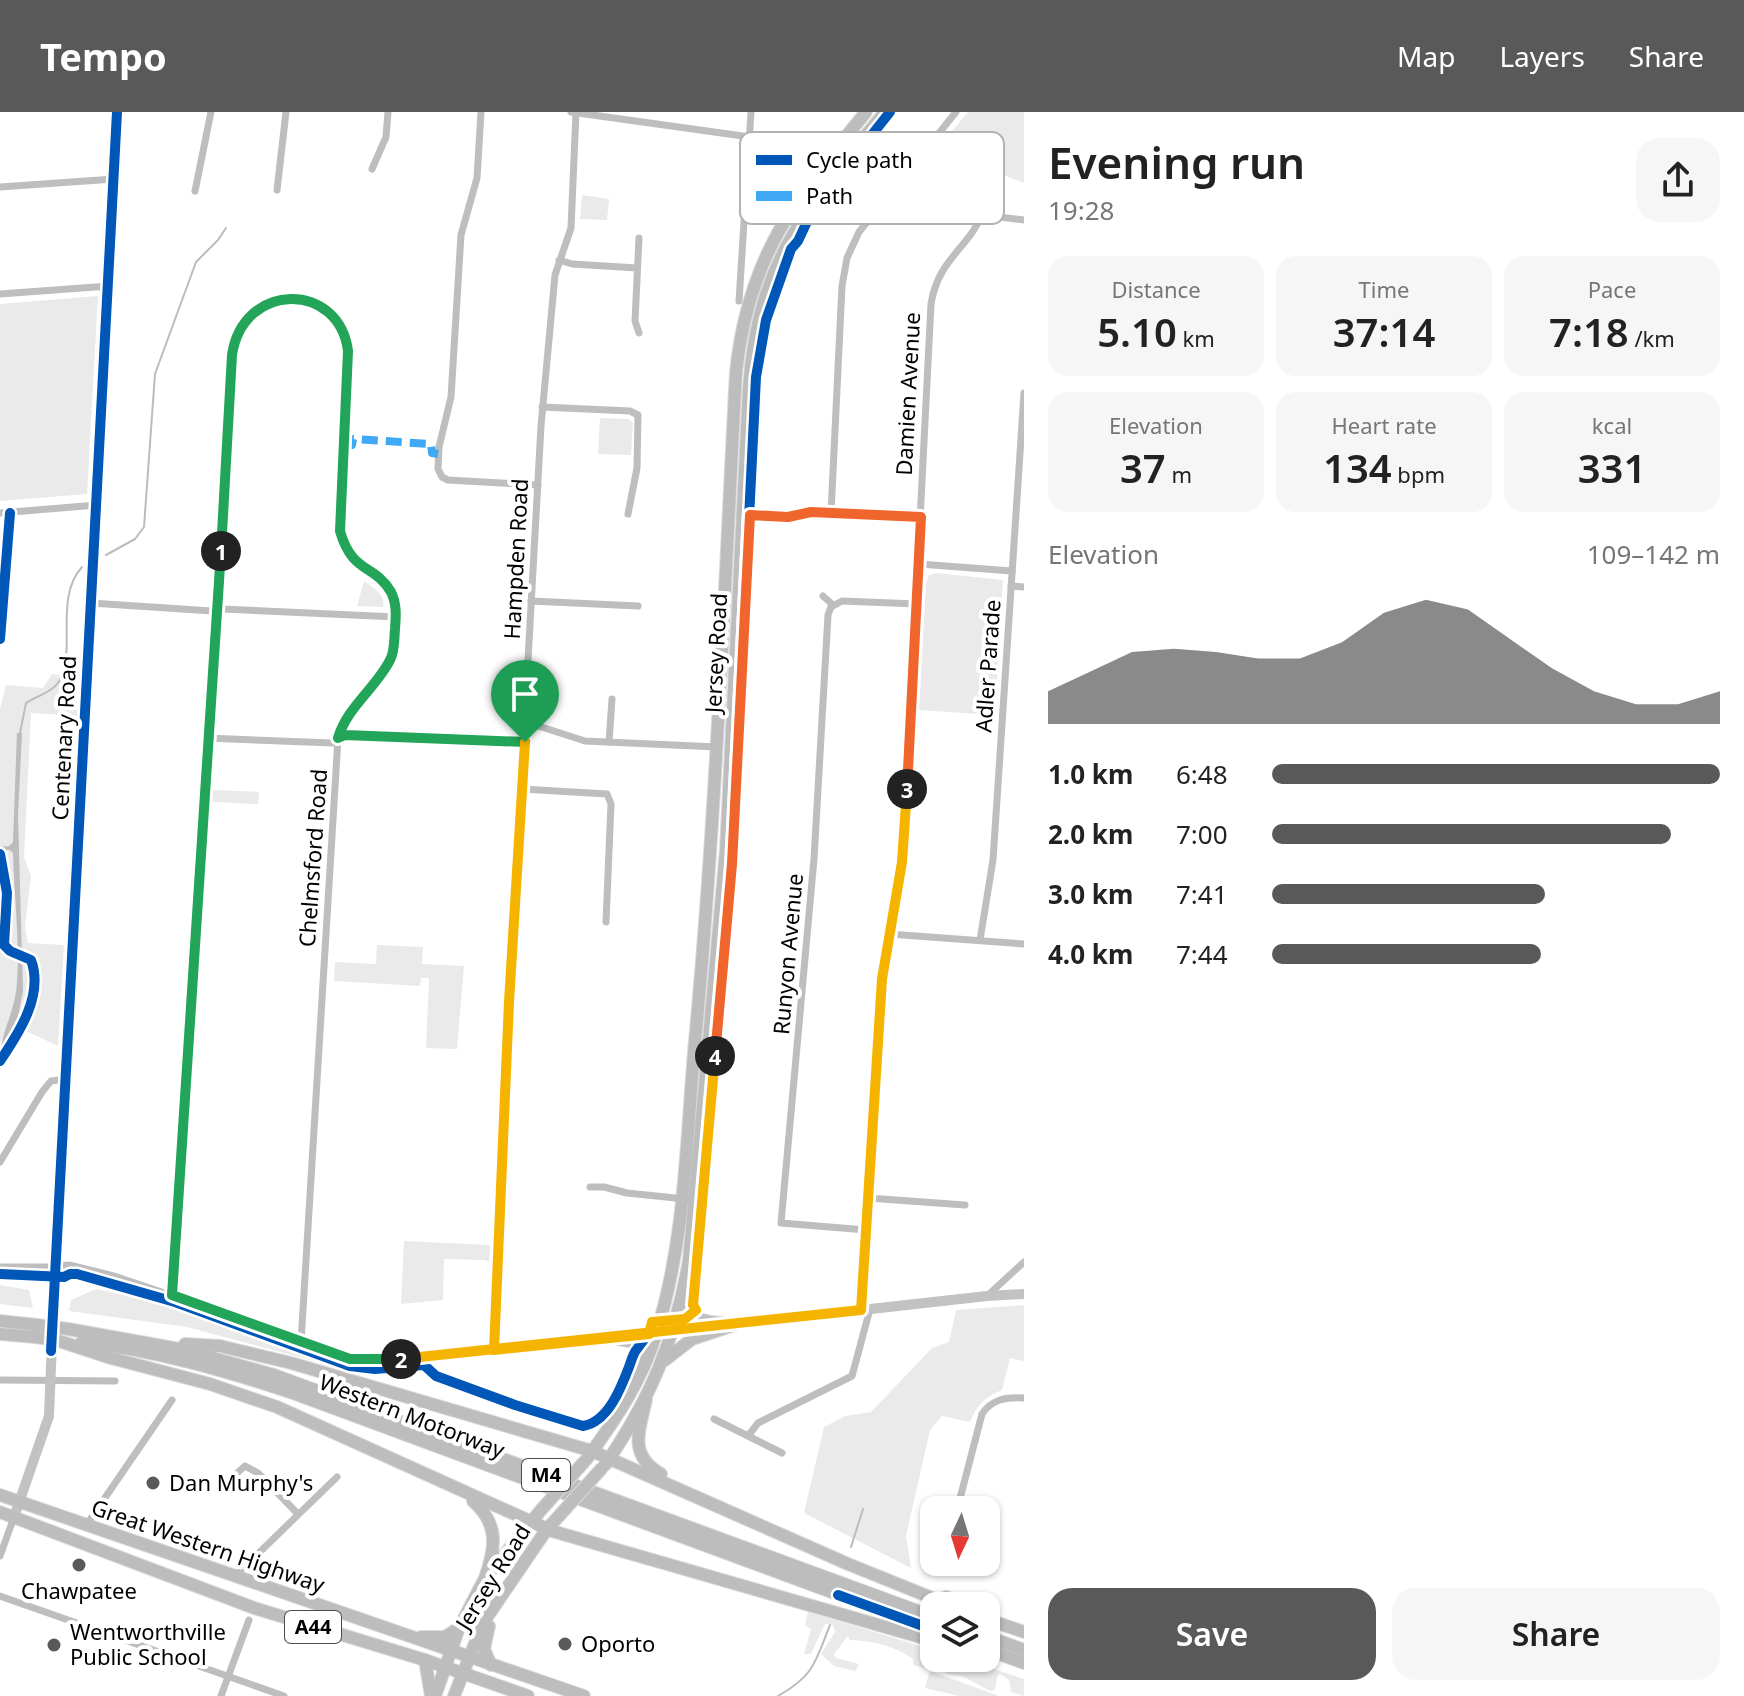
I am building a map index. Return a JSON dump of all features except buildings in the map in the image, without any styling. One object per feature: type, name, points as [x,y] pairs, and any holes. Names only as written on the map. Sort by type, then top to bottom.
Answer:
[{"type":"highway","name":"Jersey Road","points":[[850,132],[866,112]]},
{"type":"highway","name":"Jersey Road","points":[[869,132],[885,112]]},
{"type":"highway","name":"Jersey Road","points":[[433,1696],[459,1628],[485,1578],[588,1457],[630,1397],[657,1333],[672,1273],[710,884],[739,349],[753,287],[781,224]]},
{"type":"highway","name":"Jersey Road","points":[[454,1695],[483,1623],[496,1603],[547,1529],[606,1463],[646,1400],[662,1363],[683,1293],[695,1200],[724,876],[752,355],[767,289],[799,224]]},
{"type":"highway","points":[[683,1293],[696,1319],[706,1323],[740,1323]]},
{"type":"highway","name":"Western Motorway","points":[[0,1321],[65,1338],[167,1357],[293,1393],[920,1625]]},
{"type":"highway","points":[[662,1363],[692,1339],[740,1323]]},
{"type":"highway","name":"Western Motorway","points":[[0,1334],[36,1331]]},
{"type":"highway","points":[[65,1338],[277,1407],[547,1529],[920,1637]]},
{"type":"highway","name":"Western Motorway","points":[[65,1338],[154,1343],[217,1358],[303,1385],[920,1612]]},
{"type":"highway","points":[[612,1338],[635,1342],[647,1359]]},
{"type":"highway","points":[[154,1343],[238,1349],[353,1379],[606,1463],[920,1593]]},
{"type":"highway","points":[[646,1400],[638,1448],[645,1462],[657,1472],[932,1592]]},
{"type":"highway","points":[[442,1482],[482,1509],[490,1524],[494,1553],[485,1578]]},
{"type":"highway","name":"Great Western Highway","points":[[0,1495],[584,1696]]},
{"type":"highway","name":"Great Western Highway","points":[[0,1512],[254,1608],[425,1660],[522,1694]]},
{"type":"highway","points":[[491,1665],[484,1641],[496,1603]]},
{"type":"highway","points":[[1000,1623],[1024,1632]]},
{"type":"highway","points":[[407,1636],[445,1637],[459,1628]]},
{"type":"highway","points":[[1000,1641],[1024,1650]]},
{"type":"highway","points":[[1000,1654],[1024,1663]]},
{"type":"highway","points":[[425,1660],[433,1696]]},
{"type":"highway","points":[[454,1695],[470,1687],[522,1694]]},
{"type":"main road","name":"Centenary Road","points":[[14,1517],[49,1416],[117,112]]},
{"type":"main road","points":[[657,1333],[1024,1294]]},
{"type":"street","points":[[195,191],[211,112]]},
{"type":"street","points":[[277,190],[286,112]]},
{"type":"street","points":[[372,169],[386,137],[388,112]]},
{"type":"street","points":[[481,112],[478,175],[461,235],[451,397],[439,443],[438,469],[442,477],[448,480],[538,485]]},
{"type":"street","points":[[575,112],[740,136]]},
{"type":"street","name":"Hampden Road","points":[[494,1350],[509,1002],[542,407],[554,280],[571,228],[575,112]]},
{"type":"street","points":[[750,132],[751,112]]},
{"type":"street","points":[[940,132],[956,112]]},
{"type":"street","points":[[0,187],[114,179]]},
{"type":"street","points":[[1004,218],[1024,220]]},
{"type":"street","points":[[739,301],[744,224]]},
{"type":"street","points":[[831,513],[843,272],[859,232],[865,224]]},
{"type":"street","name":"Damien Avenue","points":[[748,1436],[758,1423],[853,1375],[865,1310],[866,1230],[882,979],[903,859],[933,290],[941,271],[977,224]]},
{"type":"street","points":[[639,238],[635,321],[639,333]]},
{"type":"street","points":[[555,245],[563,251]]},
{"type":"street","points":[[559,260],[570,264],[637,268]]},
{"type":"street","points":[[0,294],[109,286]]},
{"type":"street","name":"Chelmsford Road","points":[[217,610],[234,344],[243,324],[256,311],[277,300],[295,299],[313,304],[337,322],[345,338],[349,360],[340,531],[343,544],[353,560],[379,578],[391,592],[396,617],[392,657],[348,716],[338,738],[301,1342]]},
{"type":"street","name":"Adler Parade","points":[[980,940],[993,860],[1024,393]]},
{"type":"street","points":[[542,407],[630,411],[637,414],[640,422],[637,468],[628,514]]},
{"type":"street","points":[[637,414],[644,408]]},
{"type":"street","points":[[0,513],[97,505]]},
{"type":"street","points":[[729,514],[788,517],[806,512],[921,517]]},
{"type":"street","points":[[0,639],[10,513]]},
{"type":"street","points":[[919,564],[1012,571]]},
{"type":"street","points":[[1011,586],[1024,587]]},
{"type":"street","points":[[823,596],[833,605],[846,600],[917,604]]},
{"type":"street","points":[[531,601],[638,606]]},
{"type":"street","points":[[91,603],[396,617]]},
{"type":"street","name":"Runyon Avenue","points":[[833,605],[828,615],[814,859],[781,1223],[866,1230]]},
{"type":"street","points":[[172,1295],[206,738],[217,610]]},
{"type":"street","points":[[609,742],[612,699]]},
{"type":"street","points":[[526,722],[569,738],[718,747]]},
{"type":"street","points":[[206,738],[333,743],[345,735],[525,742]]},
{"type":"street","points":[[522,789],[607,794],[611,804],[606,922]]},
{"type":"street","points":[[889,934],[1024,944]]},
{"type":"street","points":[[0,1162],[42,1092],[51,1081],[66,1079]]},
{"type":"street","points":[[590,1187],[695,1200]]},
{"type":"street","points":[[868,1198],[965,1205]]},
{"type":"street","points":[[987,1296],[1024,1262]]},
{"type":"street","points":[[0,1267],[70,1266],[92,1271],[172,1295],[350,1359],[374,1361],[657,1333]]},
{"type":"street","points":[[0,1380],[75,1378],[115,1381]]},
{"type":"street","points":[[960,1496],[977,1422],[986,1407],[1009,1397],[1024,1398]]},
{"type":"street","points":[[87,1524],[172,1400]]},
{"type":"street","points":[[714,1419],[782,1453]]},
{"type":"street","points":[[236,1474],[245,1466],[258,1473],[298,1514]]},
{"type":"street","points":[[234,1578],[337,1477]]},
{"type":"street","points":[[0,1556],[14,1517]]},
{"type":"street","points":[[0,1596],[284,1696]]},
{"type":"street","points":[[221,1696],[249,1620]]},
{"type":"shaded area","points":[[968,112],[1024,112],[1024,183],[1004,175],[1004,132],[951,132]]},
{"type":"shaded area","points":[[582,195],[609,199],[607,220],[580,219]]},
{"type":"shaded area","points":[[98,296],[87,494],[0,501],[0,304]]},
{"type":"shaded area","points":[[600,418],[629,419],[633,423],[631,455],[598,454]]},
{"type":"shaded area","points":[[937,573],[1003,580],[995,715],[919,710],[926,583],[929,575]]},
{"type":"shaded area","points":[[364,581],[381,595],[383,607],[357,606]]},
{"type":"shaded area","points":[[52,674],[77,677],[77,716],[31,713],[24,857],[31,876],[25,926],[28,943],[64,945],[58,1046],[24,1030],[4,1037],[0,1043],[0,709],[6,685],[43,688]]},
{"type":"shaded area","points":[[17,733],[22,733],[18,816],[23,991],[15,1032],[0,1058],[17,976],[13,853],[0,850],[0,847],[13,842]]},
{"type":"shaded area","points":[[213,790],[259,792],[258,804],[213,802]]},
{"type":"shaded area","points":[[377,945],[423,947],[422,964],[464,966],[457,1049],[426,1048],[429,978],[421,978],[420,986],[334,981],[335,962],[376,964]]},
{"type":"shaded area","points":[[404,1241],[490,1245],[489,1262],[444,1259],[443,1300],[401,1304]]},
{"type":"shaded area","points":[[0,1285],[29,1290],[33,1308],[0,1304]]},
{"type":"shaded area","points":[[96,1289],[155,1302],[213,1320],[327,1359],[329,1365],[187,1327],[69,1311],[71,1300]]},
{"type":"shaded area","points":[[1024,1305],[1024,1361],[1010,1358],[1002,1390],[982,1402],[970,1422],[942,1416],[930,1430],[906,1536],[911,1568],[804,1513],[824,1427],[845,1416],[871,1412],[932,1348],[949,1342],[956,1310]]},
{"type":"shaded area","points":[[808,1612],[920,1646],[920,1667],[913,1665],[913,1659],[906,1654],[875,1643],[850,1640],[848,1636],[834,1654],[836,1658],[859,1664],[855,1671],[834,1666],[821,1654],[835,1632],[833,1625],[825,1624],[811,1654],[804,1654],[811,1629],[805,1625]]},
{"type":"shaded area","points":[[1000,1671],[1024,1679],[1024,1696],[1011,1692],[1009,1680],[1000,1674],[995,1690],[990,1691],[962,1676],[946,1674]]},
{"type":"shaded area","points":[[930,1672],[933,1672],[999,1696],[959,1696],[925,1688]]},
{"type":"waterway","points":[[106,555],[135,539],[144,527],[155,374],[196,262],[226,228]]},
{"type":"waterway","points":[[20,733],[26,703],[55,686],[64,671],[69,595],[73,580],[82,567]]},
{"type":"waterway","points":[[851,1547],[863,1509]]},
{"type":"waterway","points":[[778,1696],[807,1674],[830,1625]]},
{"type":"marked path","points":[[343,446],[352,445],[353,439],[431,444],[432,453],[438,454]]},
{"type":"cycle path","points":[[51,1351],[117,112]]},
{"type":"cycle path","points":[[874,132],[890,112]]},
{"type":"cycle path","points":[[0,1274],[64,1277],[77,1274],[175,1302],[350,1366],[375,1369],[424,1365],[436,1376],[583,1426],[600,1418],[612,1403],[634,1353],[652,1322],[685,1319],[696,1310],[693,1305],[732,864],[756,377],[766,320],[791,249],[806,224]]},
{"type":"cycle path","points":[[0,639],[10,513]]},
{"type":"cycle path","points":[[0,854],[7,893],[4,945],[31,960],[34,973],[28,1013],[0,1061]]},
{"type":"cycle path","points":[[838,1595],[920,1625]]},
{"type":"place","name":"Dan Murphy's","points":[[153,1483]]},
{"type":"place","name":"Chawpatee","points":[[79,1565]]},
{"type":"place","name":"Oporto","points":[[565,1644]]},
{"type":"place","name":"Wentworthville Public School","points":[[54,1645]]},
{"type":"route","points":[[525,742],[345,735],[338,738],[348,716],[392,657],[395,605],[391,592],[383,582],[353,560],[343,544],[340,531],[349,360],[343,332],[328,313],[305,301],[282,299],[261,307],[237,333],[232,355],[172,1295],[350,1359],[374,1361],[392,1360],[571,1342],[646,1334],[649,1334],[861,1310],[882,975],[903,859],[921,517],[811,512],[788,517],[750,515],[732,864],[693,1305],[696,1310],[685,1319],[652,1322],[649,1334],[494,1350],[498,1273],[509,1002],[525,742]]}]
